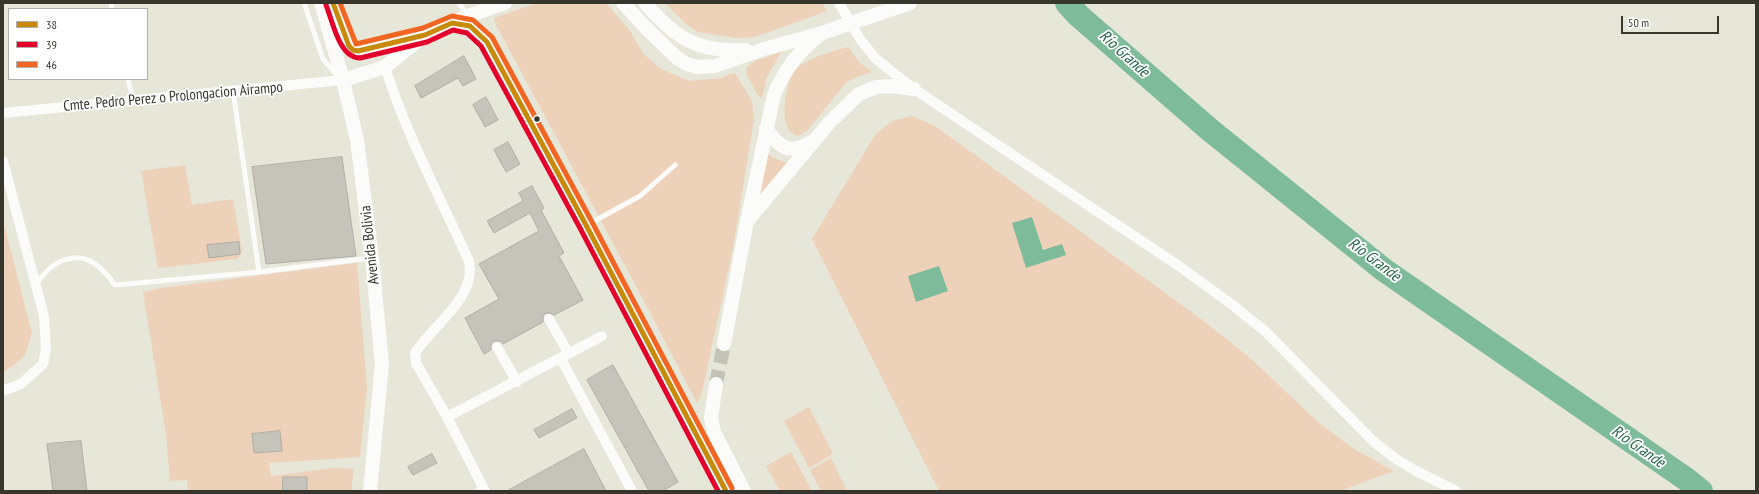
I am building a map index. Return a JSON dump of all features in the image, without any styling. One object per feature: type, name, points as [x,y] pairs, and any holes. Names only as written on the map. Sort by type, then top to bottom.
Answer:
[{"type":"main road","name":"Avenida Bolivia","points":[[321,3],[357,140],[372,258],[382,364],[370,491]]},
{"type":"main road","points":[[333,3],[348,46],[353,50],[358,51],[425,35],[468,16],[505,3]]},
{"type":"main road","points":[[624,3],[646,28],[678,58],[687,64],[697,67],[715,66],[764,49],[822,33],[910,3]]},
{"type":"main road","points":[[644,3],[674,33],[696,45],[729,52],[764,49]]},
{"type":"main road","points":[[452,23],[470,26],[487,42],[586,225],[726,491]]},
{"type":"main road","points":[[724,344],[747,222],[774,95],[782,75],[800,52],[822,33]]},
{"type":"main road","points":[[342,80],[385,67],[425,35]]},
{"type":"main road","points":[[747,222],[813,141],[844,107],[863,92],[876,87],[891,86],[914,89]]},
{"type":"main road","points":[[766,128],[774,139],[786,148],[800,148],[813,141]]},
{"type":"main road","points":[[716,384],[711,418],[714,432],[744,491]]},
{"type":"street","points":[[839,3],[860,39],[876,59],[914,89],[1179,266],[1228,302],[1266,332],[1373,441],[1396,459],[1456,491]]},
{"type":"street","points":[[385,67],[393,94],[423,163],[469,261],[471,270],[467,288],[453,308],[421,343],[415,353],[416,363],[447,417],[483,490]]},
{"type":"street","name":"Cmte. Pedro Perez o Prolongacion Airampo","points":[[3,113],[342,80]]},
{"type":"street","points":[[3,161],[36,283],[47,333],[43,364],[21,384],[3,391]]},
{"type":"street","points":[[549,319],[565,356],[632,491]]},
{"type":"street","points":[[447,417],[517,382],[602,336]]},
{"type":"street","points":[[497,347],[517,382]]},
{"type":"lane","points":[[304,3],[323,59],[342,80]]},
{"type":"lane","points":[[460,3],[468,16]]},
{"type":"lane","points":[[128,80],[133,100]]},
{"type":"lane","points":[[233,91],[259,272]]},
{"type":"lane","points":[[586,225],[640,196],[675,165]]},
{"type":"lane","points":[[36,283],[54,266],[66,260],[75,258],[92,260],[110,277],[115,285],[259,272],[372,258]]},
{"type":"shaded area","points":[[537,3],[606,3],[631,32],[642,52],[659,68],[689,81],[722,78],[735,73],[752,101],[754,119],[733,248],[701,396],[697,403],[495,23],[494,18]]},
{"type":"shaded area","points":[[665,3],[822,3],[827,11],[755,37],[737,38],[698,32],[685,23]]},
{"type":"shaded area","points":[[848,47],[859,62],[872,72],[850,80],[844,85],[807,131],[798,136],[794,134],[790,131],[785,121],[786,96],[793,72],[802,64],[814,58]]},
{"type":"shaded area","points":[[781,52],[766,79],[762,98],[759,97],[746,73],[747,67],[755,61]]},
{"type":"shaded area","points":[[912,116],[935,126],[1201,319],[1249,357],[1318,422],[1354,449],[1394,471],[1340,491],[939,491],[812,239],[875,135],[892,121]]},
{"type":"shaded area","points":[[768,153],[773,158],[788,163],[761,195],[763,177]]},
{"type":"shaded area","points":[[185,165],[192,205],[233,199],[242,252],[237,259],[158,268],[141,171]]},
{"type":"shaded area","points":[[1032,217],[1043,250],[1062,244],[1066,255],[1026,268],[1012,223]]},
{"type":"shaded area","points":[[3,221],[32,333],[25,355],[17,363],[3,372]]},
{"type":"shaded area","points":[[357,263],[367,388],[360,457],[269,463],[271,476],[334,468],[354,469],[351,491],[188,491],[187,480],[170,481],[166,435],[143,292],[161,288]]},
{"type":"shaded area","points":[[939,266],[948,291],[916,302],[908,276]]},
{"type":"shaded area","points":[[809,407],[833,454],[809,468],[784,421]]},
{"type":"shaded area","points":[[791,452],[812,491],[780,491],[766,466]]},
{"type":"shaded area","points":[[831,458],[847,491],[821,491],[810,470]]},
{"type":"building","points":[[464,56],[476,79],[463,86],[458,78],[421,98],[415,86]]},
{"type":"building","points":[[486,97],[498,120],[485,127],[473,105]]},
{"type":"building","points":[[508,142],[520,164],[506,172],[494,150]]},
{"type":"building","points":[[342,157],[356,256],[266,264],[252,167]]},
{"type":"building","points":[[532,186],[544,208],[541,210],[564,253],[559,256],[583,300],[554,315],[546,313],[543,316],[543,322],[503,344],[500,341],[494,341],[491,344],[491,350],[484,354],[465,318],[499,299],[479,264],[539,231],[530,213],[494,233],[487,221],[523,201],[519,193]]},
{"type":"building","points":[[239,242],[240,254],[209,258],[207,245]]},
{"type":"building","points":[[613,365],[678,482],[663,491],[649,491],[587,380]]},
{"type":"building","points":[[572,409],[577,418],[539,438],[534,430]]},
{"type":"building","points":[[280,431],[282,451],[254,453],[252,434]]},
{"type":"building","points":[[81,441],[87,491],[53,491],[47,444]]},
{"type":"building","points":[[584,449],[606,491],[507,491]]},
{"type":"building","points":[[432,454],[437,463],[413,475],[408,467]]},
{"type":"building","points":[[283,477],[307,477],[307,491],[283,491]]},
{"type":"waterway","name":"Río Grande","points":[[1067,3],[1079,16],[1210,130],[1384,270],[1686,479],[1701,491]]},
{"type":"tunnel","points":[[716,384],[724,344]]},
{"type":"transit line","name":"38","points":[[333,3],[349,46],[353,50],[358,51],[425,35],[452,23],[470,26],[487,42],[586,225],[726,491]]},
{"type":"transit line","name":"46","points":[[340,3],[356,44],[423,28],[452,16],[473,20],[492,37],[592,222],[732,488]]},
{"type":"transit line","name":"39","points":[[326,5],[334,29],[342,46],[347,52],[360,58],[427,42],[453,30],[467,33],[481,46],[580,228],[718,491]]}]
